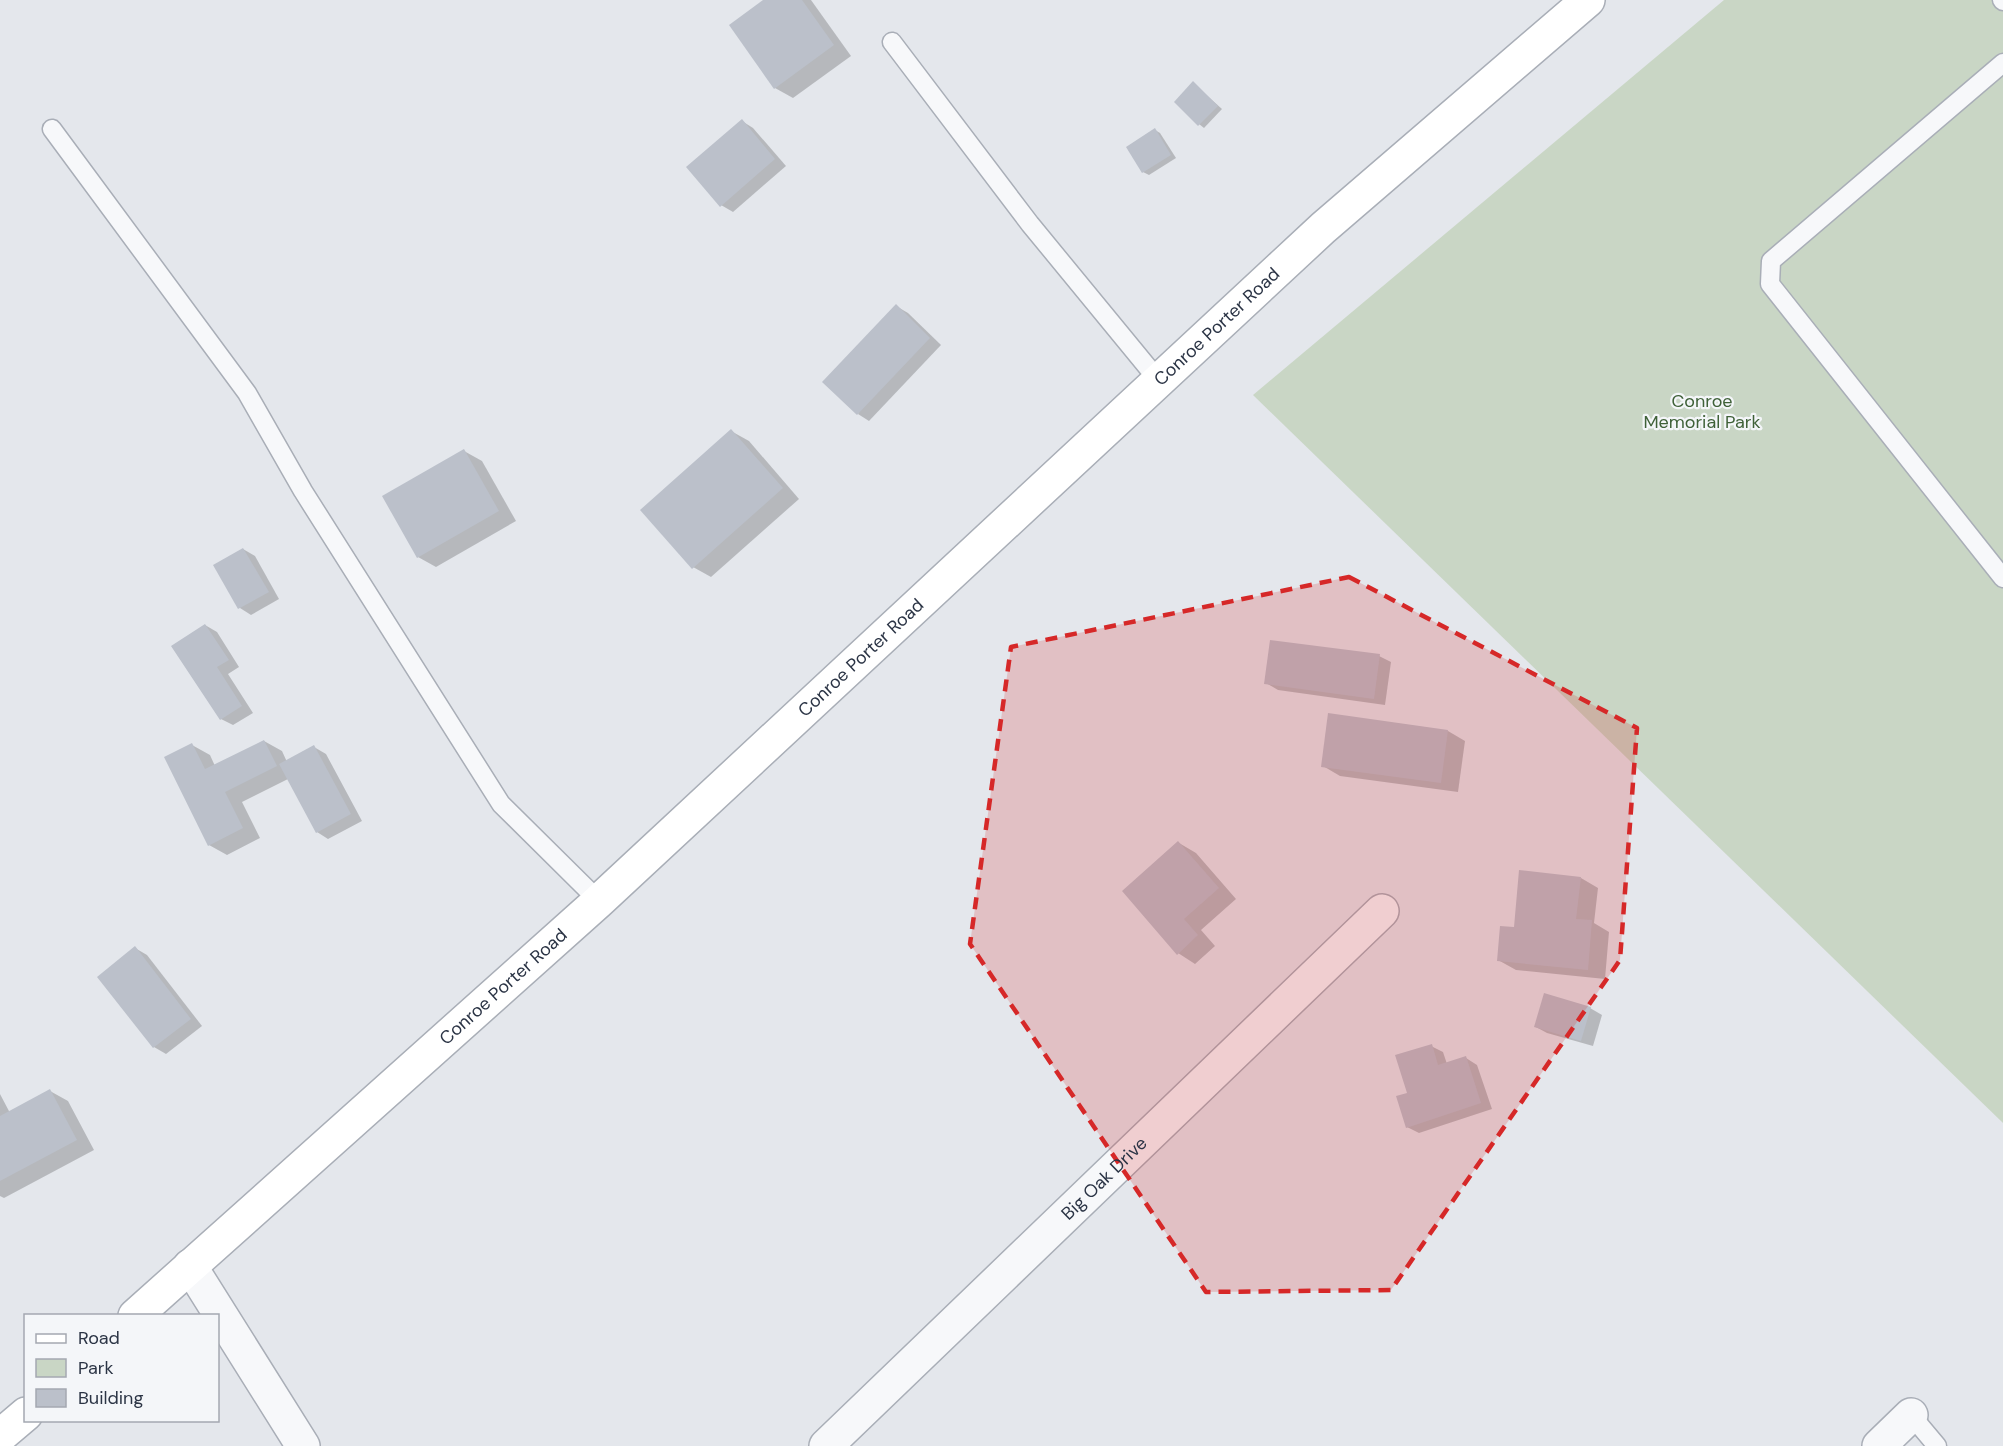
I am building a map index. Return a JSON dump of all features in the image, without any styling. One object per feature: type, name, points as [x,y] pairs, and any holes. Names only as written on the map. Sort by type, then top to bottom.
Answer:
[{"type":"main road","name":"Conroe Porter Road","points":[[137,1314],[599,901],[1323,228],[1588,0]]},
{"type":"main road","points":[[0,1436],[24,1415]]},
{"type":"street","name":"Big Oak Drive","points":[[826,1446],[1382,911]]},
{"type":"street","points":[[190,1266],[303,1446]]},
{"type":"street","points":[[1879,1446],[1911,1414]]},
{"type":"lane","points":[[892,42],[1030,224],[1159,381]]},
{"type":"lane","points":[[2003,63],[1771,261],[1770,284],[2003,578]]},
{"type":"lane","points":[[52,129],[247,393],[303,491],[501,804],[599,901]]},
{"type":"lane","points":[[1911,1414],[1937,1446]]},
{"type":"highlighted area","points":[[1349,577],[1637,728],[1620,960],[1391,1290],[1206,1292],[970,944],[1011,647]]},
{"type":"green space","name":"Conroe Memorial Park","points":[[1724,0],[2003,0],[2003,1123],[1253,395]]},
{"type":"building","points":[[763,0],[802,0],[834,45],[774,89],[729,25]]},
{"type":"building","points":[[1193,81],[1218,106],[1198,126],[1174,102]]},
{"type":"building","points":[[742,119],[775,159],[720,207],[686,167]]},
{"type":"building","points":[[1155,128],[1171,155],[1142,173],[1126,147]]},
{"type":"building","points":[[896,304],[930,338],[857,415],[822,382]]},
{"type":"building","points":[[731,429],[783,488],[692,569],[640,510]]},
{"type":"building","points":[[464,449],[499,511],[417,558],[382,496]]},
{"type":"building","points":[[243,548],[269,592],[238,609],[213,565]]},
{"type":"building","points":[[205,624],[229,660],[217,667],[242,706],[220,720],[171,646]]},
{"type":"building","points":[[1270,640],[1380,654],[1374,699],[1264,684]]},
{"type":"building","points":[[1328,713],[1448,730],[1441,783],[1321,767]]},
{"type":"building","points":[[264,740],[277,766],[225,792],[243,828],[208,846],[164,757],[192,743],[205,769]]},
{"type":"building","points":[[314,745],[351,814],[316,833],[279,764]]},
{"type":"building","points":[[1178,841],[1219,888],[1184,919],[1198,935],[1177,955],[1122,891]]},
{"type":"building","points":[[1519,870],[1581,877],[1576,919],[1592,920],[1588,970],[1497,961],[1500,926],[1514,927]]},
{"type":"building","points":[[135,946],[191,1019],[153,1048],[97,977]]},
{"type":"building","points":[[1544,993],[1591,1007],[1581,1041],[1534,1027]]},
{"type":"building","points":[[1432,1044],[1438,1065],[1466,1056],[1481,1103],[1406,1128],[1396,1096],[1407,1093],[1395,1055]]},
{"type":"building","points":[[50,1089],[77,1140],[0,1181],[0,1116]]}]
